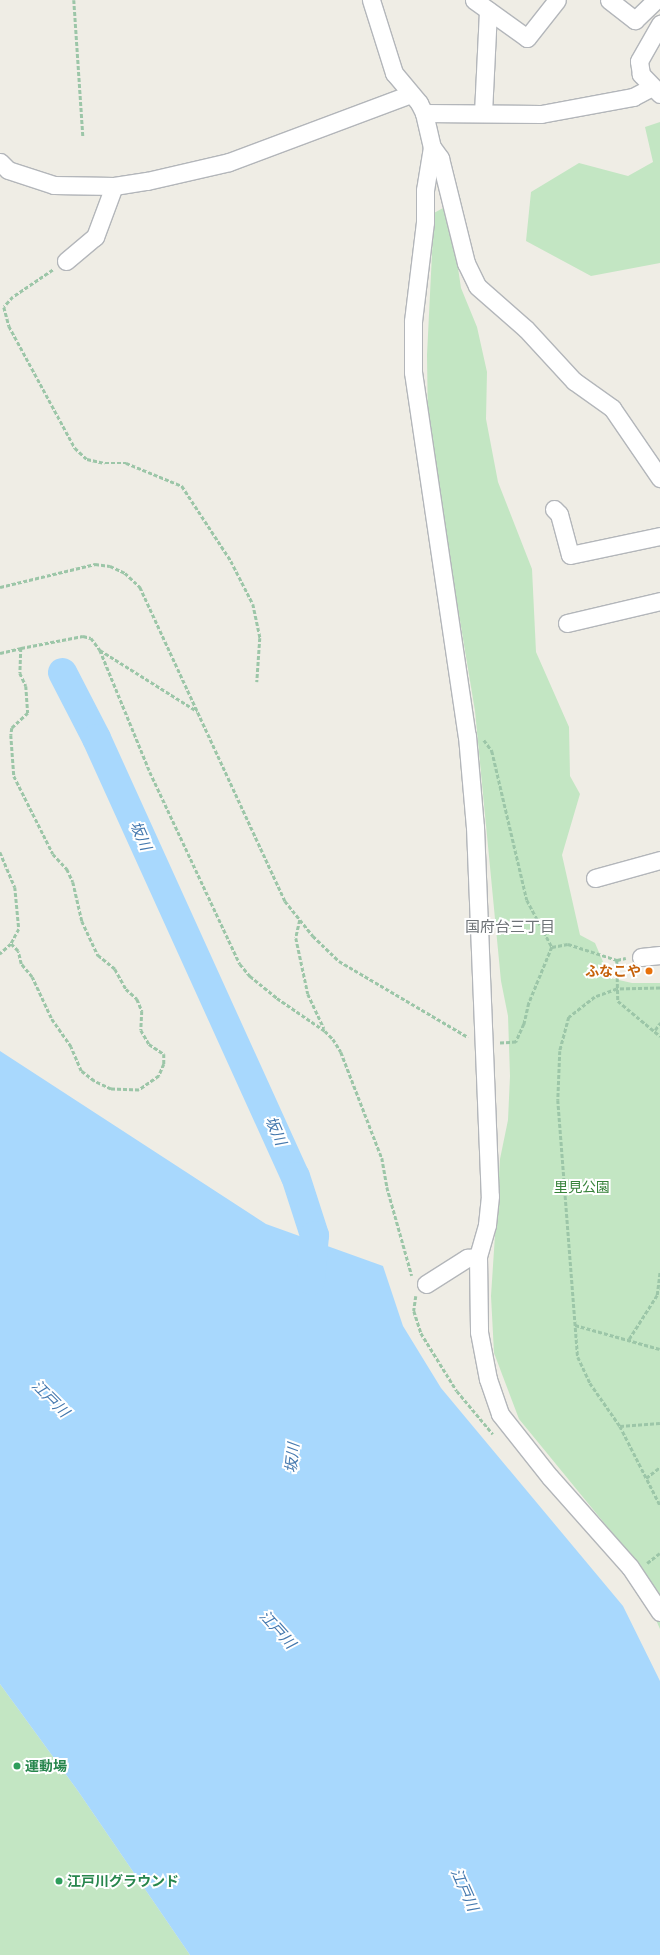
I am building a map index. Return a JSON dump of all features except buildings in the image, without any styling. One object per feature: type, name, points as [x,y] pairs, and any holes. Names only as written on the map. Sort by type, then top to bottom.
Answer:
[{"type":"street","points":[[371,0],[394,73],[424,113],[432,147],[425,190],[425,222],[413,321],[413,372],[464,717],[475,827],[490,1196],[487,1225],[478,1257],[479,1332],[493,1400],[500,1414],[550,1477],[630,1567],[660,1612]]},
{"type":"street","points":[[481,5],[527,38],[557,0]]},
{"type":"street","points":[[609,0],[635,20],[656,0]]},
{"type":"street","points":[[481,5],[483,113]]},
{"type":"street","points":[[424,113],[541,114],[633,97],[656,90],[641,74],[639,61],[660,24]]},
{"type":"street","points":[[0,162],[8,170],[54,185],[114,186],[230,162],[411,94]]},
{"type":"street","points":[[432,147],[440,158],[466,262],[477,286],[526,329],[574,380],[612,408],[660,478]]},
{"type":"street","points":[[66,261],[95,237],[114,186]]},
{"type":"street","points":[[554,509],[559,514],[570,555],[660,536]]},
{"type":"street","points":[[567,623],[660,601]]},
{"type":"street","points":[[595,878],[660,860]]},
{"type":"street","points":[[641,957],[660,955]]},
{"type":"street","points":[[423,1286],[466,1258],[478,1257]]},
{"type":"path","points":[[74,0],[83,137]]},
{"type":"path","points":[[66,261],[13,297],[4,307],[9,326],[79,452],[87,459],[105,463],[126,463],[182,486],[231,561],[253,604],[260,638],[257,682]]},
{"type":"path","points":[[0,587],[95,564],[110,566],[125,573],[140,587],[285,901],[313,936],[340,961],[472,1040]]},
{"type":"path","points":[[0,653],[83,636],[91,638],[100,650],[153,778],[240,964],[250,976],[277,998],[325,1032]]},
{"type":"path","points":[[11,944],[18,950],[21,964],[32,977],[51,1018],[71,1047],[81,1071],[94,1081],[111,1089],[139,1090],[159,1076],[164,1064],[164,1054],[149,1044],[141,1030],[142,1011],[137,999],[126,988],[115,969],[98,955],[82,921],[73,882],[67,869],[50,847],[14,776],[12,728],[28,713],[26,686],[20,673],[21,648]]},
{"type":"path","points":[[100,650],[197,712]]},
{"type":"path","points":[[464,717],[477,730],[492,751],[528,900],[552,947],[529,1003],[524,1024],[516,1042],[496,1043]]},
{"type":"path","points":[[0,852],[15,887],[19,929],[11,944],[0,954]]},
{"type":"path","points":[[300,920],[296,938],[308,994],[325,1032],[341,1052],[382,1158],[387,1187],[414,1284],[423,1286],[414,1311],[421,1333],[457,1391],[496,1436]]},
{"type":"path","points":[[552,947],[568,944],[612,958]]},
{"type":"path","points":[[617,960],[618,1002],[655,1030],[660,1036]]},
{"type":"path","points":[[660,988],[617,989],[595,997],[569,1017],[560,1051],[558,1100],[576,1303],[575,1325],[578,1357],[590,1383],[620,1426],[660,1505]]},
{"type":"path","points":[[655,1030],[660,1023]]},
{"type":"path","points":[[629,1339],[656,1295],[660,1271]]},
{"type":"path","points":[[575,1325],[629,1339],[660,1349]]},
{"type":"path","points":[[620,1426],[660,1423]]},
{"type":"path","points":[[646,1478],[660,1466]]},
{"type":"green space","points":[[660,122],[660,263],[591,276],[526,241],[531,192],[579,163],[628,176],[653,162],[645,127]]},
{"type":"green space","name":"里見公園","points":[[461,198],[453,234],[461,288],[477,327],[487,372],[486,419],[498,482],[532,569],[536,652],[569,727],[570,776],[580,794],[562,855],[580,935],[595,943],[610,978],[632,983],[660,983],[660,1629],[623,1546],[519,1419],[494,1353],[491,1296],[500,1159],[508,1120],[510,1076],[508,1016],[501,981],[475,711],[428,427],[427,355],[434,213]]},
{"type":"green space","name":"江戸川グラウンド","points":[[0,1684],[78,1791],[190,1955],[0,1955]]},
{"type":"water","name":"江戸川","points":[[0,1051],[266,1224],[383,1266],[403,1326],[441,1388],[623,1606],[660,1681],[660,1955],[190,1955],[78,1791],[0,1684]]},
{"type":"waterway","name":"坂川","points":[[62,672],[96,738],[295,1176],[314,1235],[310,1280]]},
{"type":"place","name":"ふなこや","points":[[649,971]]},
{"type":"place","name":"運動場","points":[[17,1766]]},
{"type":"place","name":"江戸川グラウンド","points":[[59,1881]]},
{"type":"district","name":"国府台三丁目","points":[[510,928]]}]
